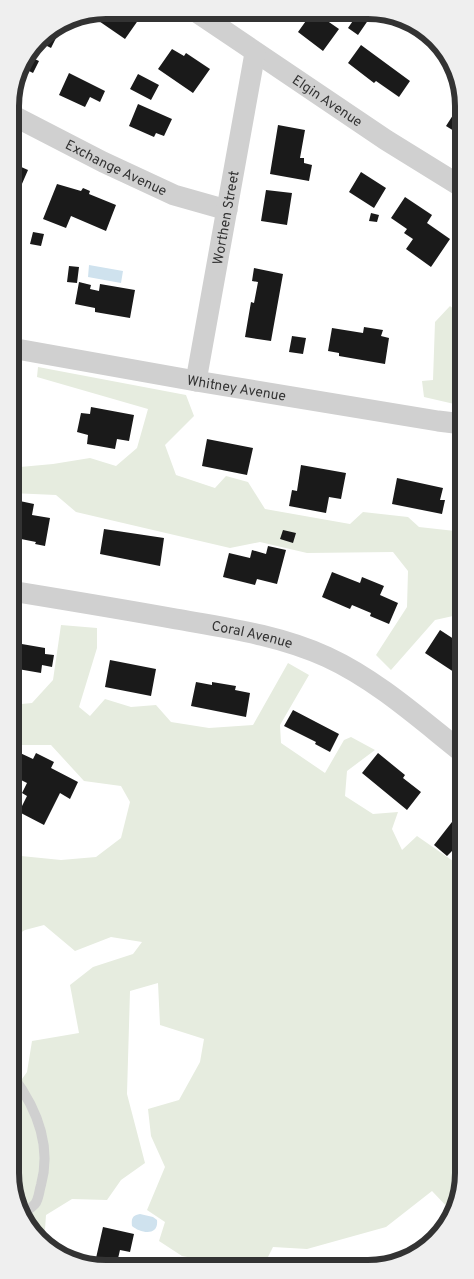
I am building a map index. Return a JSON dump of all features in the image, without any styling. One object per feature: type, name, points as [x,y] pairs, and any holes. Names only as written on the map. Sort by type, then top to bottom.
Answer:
[{"type":"street","name":"Elgin Avenue","points":[[206,19],[386,140],[455,183]]},
{"type":"street","name":"Worthen Street","points":[[196,381],[255,53]]},
{"type":"street","name":"Exchange Avenue","points":[[19,119],[103,162],[174,195],[227,210]]},
{"type":"street","name":"Whitney Avenue","points":[[19,349],[196,381],[455,423]]},
{"type":"street","name":"Coral Avenue","points":[[19,591],[234,629],[282,640],[305,648],[349,668],[390,696],[455,747]]},
{"type":"lane","points":[[19,1087],[42,1133],[45,1154],[43,1176],[36,1202],[27,1211]]},
{"type":"shaded area","points":[[450,306],[455,310],[455,404],[424,397],[422,381],[433,380],[435,322]]},
{"type":"shaded area","points":[[38,367],[186,395],[194,416],[165,445],[176,475],[215,488],[226,476],[248,482],[265,509],[350,524],[363,512],[408,517],[419,527],[455,531],[455,617],[435,620],[391,670],[376,655],[407,607],[408,571],[393,552],[307,553],[260,542],[230,548],[76,512],[56,495],[19,493],[19,467],[90,458],[116,466],[137,448],[148,409],[37,377]]},
{"type":"shaded area","points":[[61,625],[97,628],[97,648],[79,707],[90,716],[105,699],[131,707],[156,705],[171,722],[209,728],[253,725],[288,663],[309,675],[280,725],[281,743],[325,773],[344,740],[351,737],[375,750],[347,771],[345,796],[373,814],[398,812],[392,829],[402,850],[417,836],[455,862],[455,1179],[454,1190],[448,1208],[432,1191],[386,1227],[307,1249],[273,1247],[266,1260],[204,1260],[182,1256],[159,1241],[165,1222],[147,1210],[165,1167],[151,1136],[148,1109],[179,1100],[200,1062],[204,1039],[160,1025],[158,983],[130,991],[127,1094],[145,1163],[121,1180],[107,1200],[72,1199],[46,1215],[45,1235],[30,1217],[20,1190],[19,1083],[27,1072],[32,1041],[79,1033],[70,985],[93,967],[133,954],[142,942],[111,937],[75,951],[44,925],[25,930],[19,934],[19,856],[61,860],[96,857],[121,838],[130,802],[121,786],[84,781],[51,745],[19,745],[19,704],[32,703],[53,680]]},
{"type":"water","points":[[89,265],[123,271],[121,283],[88,277]]},
{"type":"water","points":[[140,1214],[157,1220],[155,1229],[144,1232],[132,1226],[133,1217]]},
{"type":"building","points":[[139,19],[125,39],[97,20]]},
{"type":"building","points":[[307,19],[325,19],[339,29],[323,51],[298,32]]},
{"type":"building","points":[[354,19],[369,19],[358,35],[348,28]]},
{"type":"building","points":[[55,35],[57,36],[51,48],[44,45]]},
{"type":"building","points":[[361,45],[410,81],[399,97],[376,81],[374,83],[348,63]]},
{"type":"building","points":[[172,49],[184,56],[186,53],[210,69],[193,93],[158,69]]},
{"type":"building","points":[[33,58],[39,61],[33,73],[27,70]]},
{"type":"building","points":[[69,73],[105,91],[100,102],[90,97],[85,107],[59,95]]},
{"type":"building","points":[[138,74],[159,85],[151,100],[130,89]]},
{"type":"building","points":[[138,104],[172,119],[164,136],[156,133],[154,137],[129,126]]},
{"type":"building","points":[[455,112],[455,132],[446,126]]},
{"type":"building","points":[[278,125],[305,130],[300,158],[304,158],[304,163],[312,165],[309,181],[270,174]]},
{"type":"building","points":[[19,166],[28,170],[19,191]]},
{"type":"building","points":[[361,172],[386,188],[374,208],[349,192]]},
{"type":"building","points":[[57,184],[81,191],[83,188],[90,191],[89,194],[116,205],[106,231],[71,216],[66,228],[43,219]]},
{"type":"building","points":[[266,190],[292,193],[287,225],[261,221]]},
{"type":"building","points":[[405,197],[432,215],[427,223],[450,239],[431,267],[406,249],[413,239],[404,233],[407,229],[391,218]]},
{"type":"building","points":[[371,213],[379,215],[377,222],[369,221]]},
{"type":"building","points":[[33,232],[44,234],[41,246],[30,244]]},
{"type":"building","points":[[69,266],[79,267],[77,283],[67,282]]},
{"type":"building","points":[[254,268],[283,274],[271,341],[245,337],[251,302],[254,303],[258,282],[252,281]]},
{"type":"building","points":[[79,282],[91,285],[90,289],[99,291],[100,284],[135,290],[130,318],[95,312],[95,308],[75,304]]},
{"type":"building","points":[[364,327],[383,330],[381,336],[389,338],[385,364],[339,356],[339,353],[328,351],[332,328],[363,333]]},
{"type":"building","points":[[292,336],[306,338],[303,354],[289,352]]},
{"type":"building","points":[[91,407],[134,415],[129,441],[117,439],[115,449],[87,444],[88,435],[77,432],[81,413],[90,414]]},
{"type":"building","points":[[207,439],[253,448],[247,475],[202,466]]},
{"type":"building","points":[[301,465],[346,473],[341,499],[329,497],[326,513],[289,506],[292,490],[297,491]]},
{"type":"building","points":[[397,478],[443,488],[440,500],[445,500],[442,514],[392,504]]},
{"type":"building","points":[[19,501],[34,504],[32,515],[50,518],[45,546],[35,544],[36,542],[19,539]]},
{"type":"building","points":[[104,529],[164,538],[160,566],[100,554]]},
{"type":"building","points":[[283,530],[296,533],[293,543],[280,539]]},
{"type":"building","points":[[268,546],[286,550],[277,584],[257,579],[255,585],[223,577],[229,553],[250,558],[252,550],[266,554]]},
{"type":"building","points":[[332,572],[360,583],[362,577],[384,586],[380,595],[398,603],[389,624],[370,616],[371,613],[352,605],[350,609],[322,597]]},
{"type":"building","points":[[440,630],[455,640],[455,673],[425,653]]},
{"type":"building","points":[[19,644],[45,648],[45,654],[54,655],[52,667],[42,665],[41,673],[19,669]]},
{"type":"building","points":[[110,660],[156,669],[151,696],[105,687]]},
{"type":"building","points":[[196,682],[212,685],[212,682],[236,686],[235,690],[250,693],[246,717],[191,706]]},
{"type":"building","points":[[293,710],[339,734],[330,752],[315,744],[316,742],[284,726]]},
{"type":"building","points":[[19,752],[33,759],[36,753],[54,762],[51,768],[78,782],[70,799],[60,793],[44,825],[19,812],[27,796],[22,793],[27,783],[19,779]]},
{"type":"building","points":[[378,753],[405,775],[403,778],[421,792],[407,810],[362,773]]},
{"type":"building","points":[[455,818],[455,853],[452,851],[447,856],[434,845]]},
{"type":"building","points":[[103,1227],[134,1234],[130,1252],[120,1250],[118,1260],[96,1259]]}]
